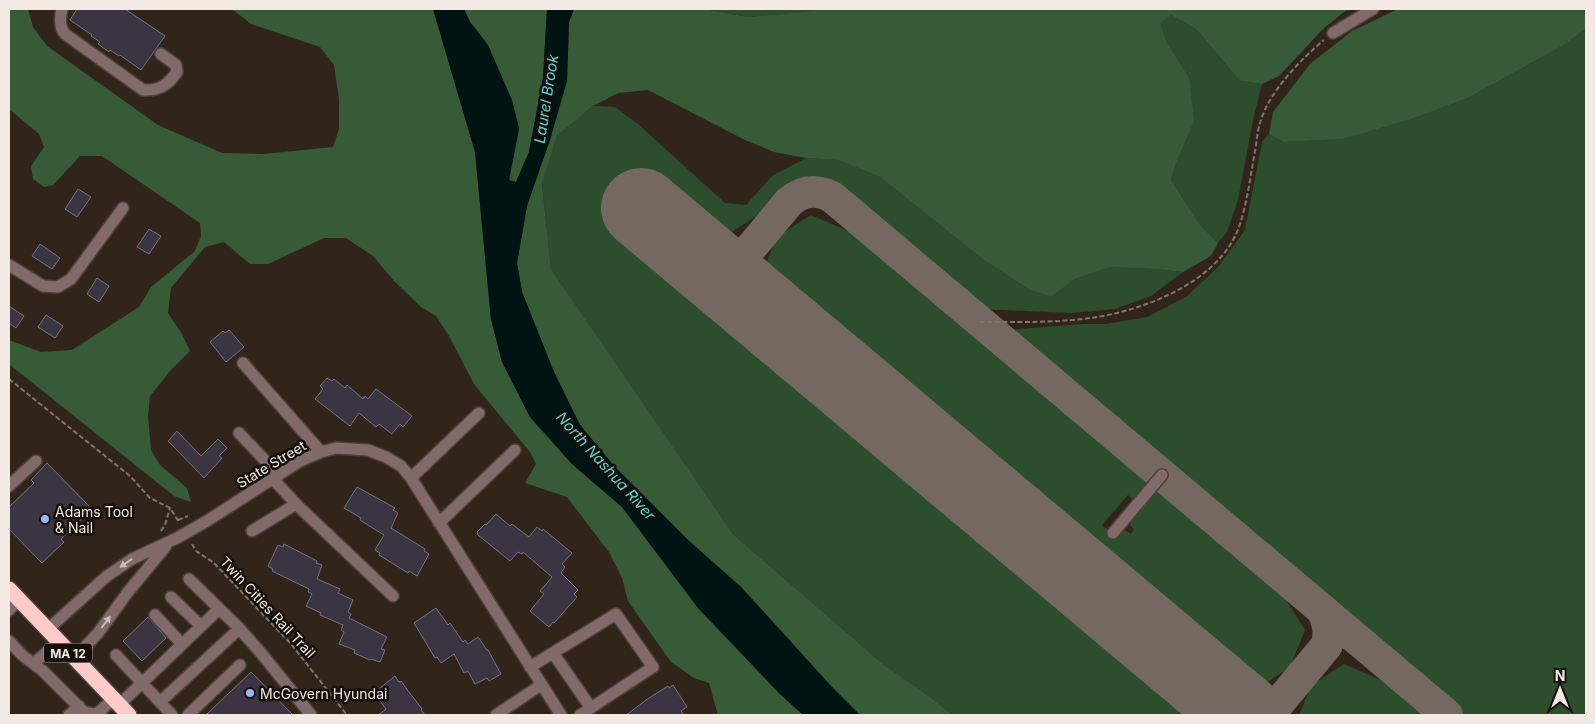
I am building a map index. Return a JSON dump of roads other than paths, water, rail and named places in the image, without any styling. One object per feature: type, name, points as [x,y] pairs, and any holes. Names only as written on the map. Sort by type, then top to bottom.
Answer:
[{"type":"highway","name":"MA 12","points":[[9,589],[14,605],[48,630],[120,706]]},
{"type":"street","points":[[62,9],[60,21],[65,34],[143,90],[154,90],[166,85],[177,72],[176,65],[162,54]]},
{"type":"street","points":[[1333,33],[1373,9]]},
{"type":"street","points":[[9,265],[43,286],[58,287],[71,279],[123,208]]},
{"type":"street","points":[[243,363],[321,452]]},
{"type":"street","points":[[411,478],[479,413]]},
{"type":"street","points":[[239,433],[296,504],[393,596]]},
{"type":"street","name":"State Street","points":[[48,630],[87,594],[132,559],[169,542],[207,521],[300,461],[336,448],[368,450],[386,457],[401,466],[411,478],[561,715]]},
{"type":"street","points":[[439,523],[515,450]]},
{"type":"street","points":[[9,486],[36,461]]},
{"type":"street","points":[[1113,533],[1162,475]]},
{"type":"street","points":[[252,530],[296,504]]},
{"type":"street","points":[[74,659],[98,633],[145,570],[169,542]]},
{"type":"street","points":[[189,579],[261,653],[311,715]]},
{"type":"street","points":[[171,597],[201,626]]},
{"type":"street","points":[[9,641],[22,655],[43,670],[83,711],[91,714],[120,706],[219,609]]},
{"type":"street","points":[[530,667],[616,614],[653,667],[580,715]]},
{"type":"street","points":[[155,615],[182,644]]},
{"type":"street","points":[[160,702],[239,629]]},
{"type":"street","points":[[34,663],[59,642]]},
{"type":"street","points":[[553,653],[590,708]]},
{"type":"street","points":[[116,655],[172,715]]},
{"type":"street","points":[[188,715],[240,665]]},
{"type":"street","points":[[496,715],[541,685]]},
{"type":"street","points":[[69,715],[78,706]]},
{"type":"water","points":[[433,9],[464,9],[470,22],[488,45],[512,100],[519,128],[509,180],[516,182],[529,152],[543,78],[547,9],[574,9],[569,22],[567,81],[550,140],[527,206],[517,263],[522,292],[554,372],[580,425],[614,466],[688,540],[741,587],[860,715],[803,715],[779,693],[698,608],[622,507],[572,464],[530,417],[502,362],[491,319],[475,152]]},
{"type":"place","name":"Adams Tool & Nail","points":[[45,519]]},
{"type":"place","name":"McGovern Hyundai","points":[[250,693]]},
{"type":"water label","name":"Laurel Brook","points":[[546,99]]},
{"type":"water label","name":"North Nashua River","points":[[606,466]]}]
